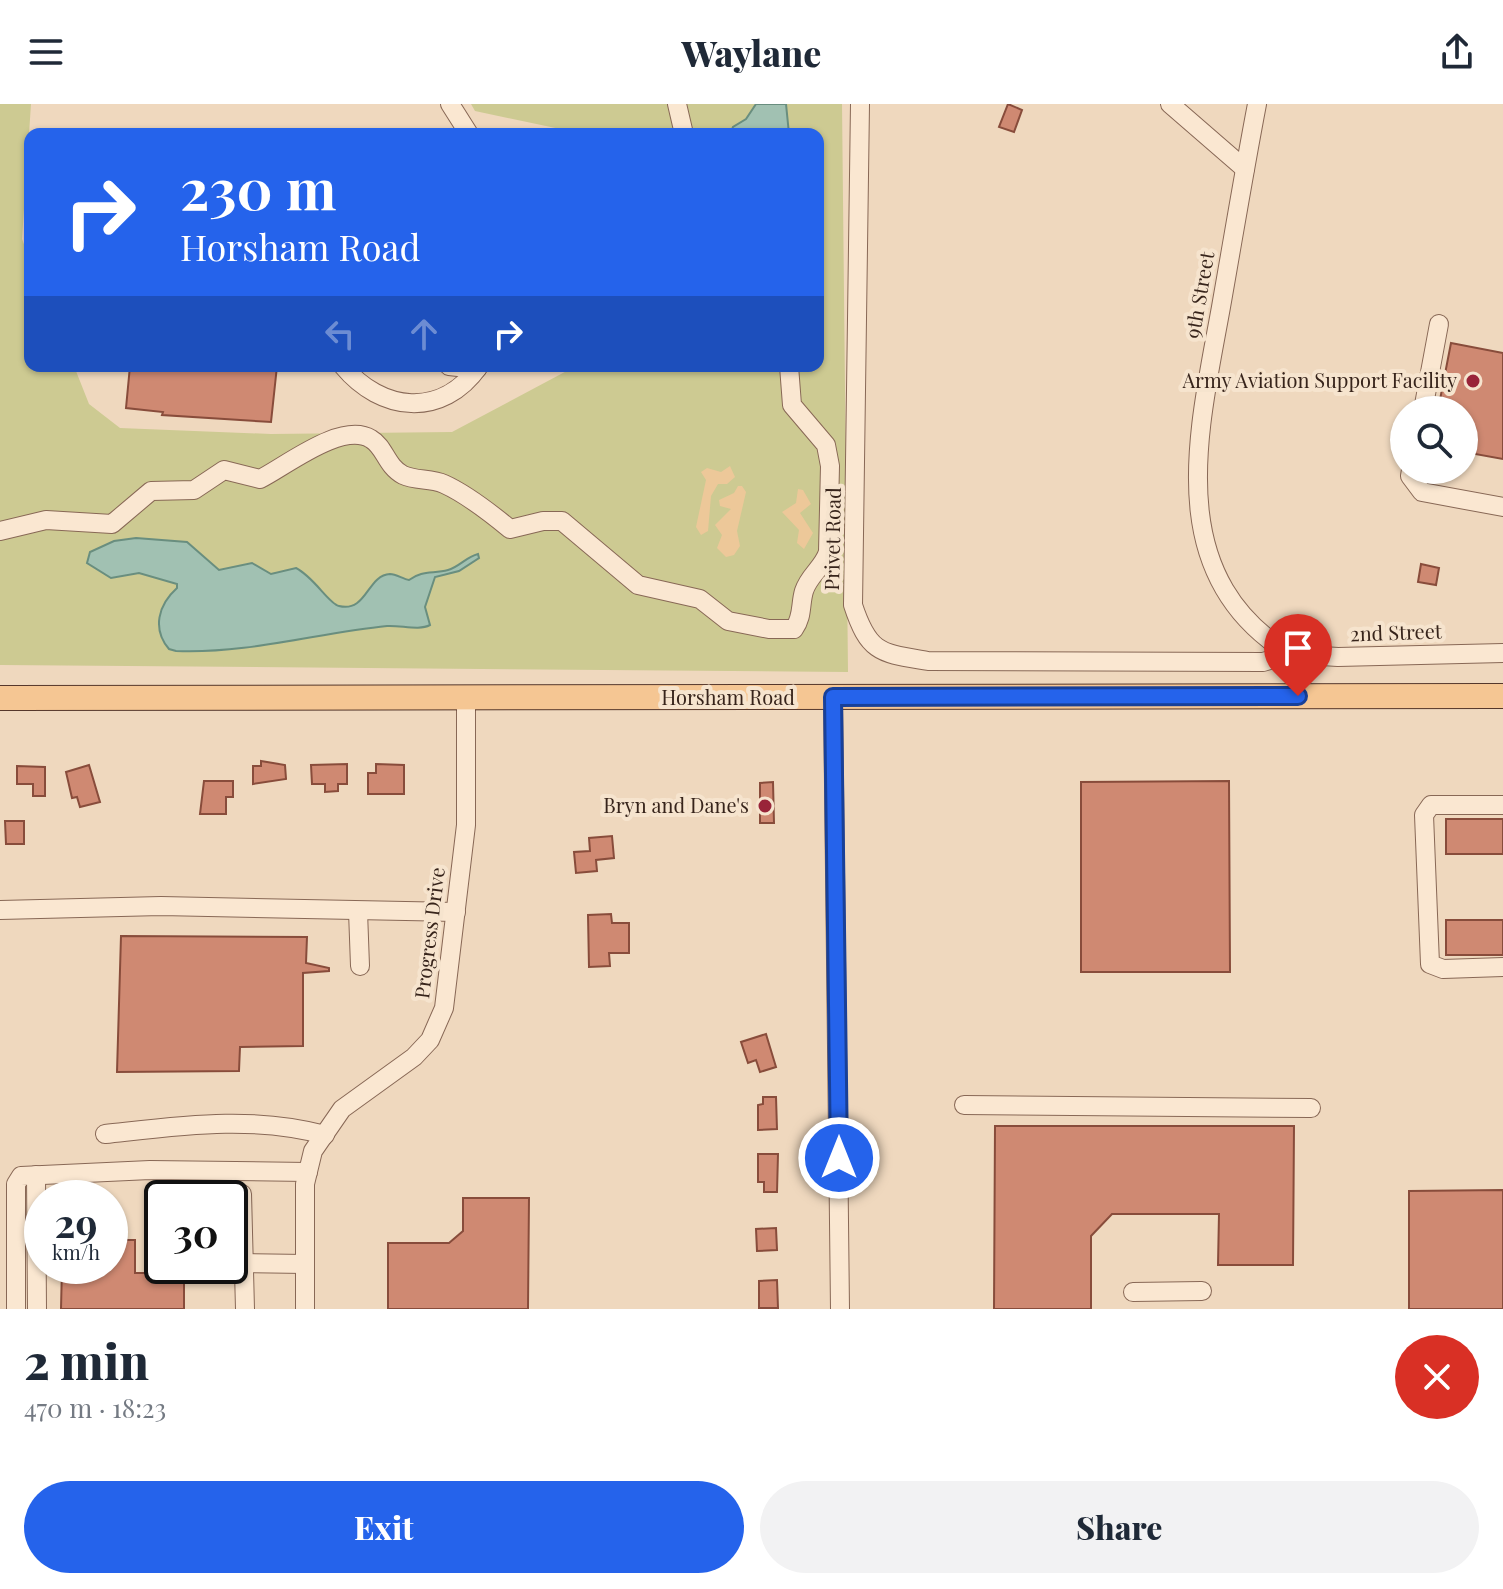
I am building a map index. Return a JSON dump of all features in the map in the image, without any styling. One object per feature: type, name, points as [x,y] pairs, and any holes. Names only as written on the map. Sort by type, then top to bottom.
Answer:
[{"type":"main road","name":"Horsham Road","points":[[0,698],[1503,696]]},
{"type":"street","points":[[450,104],[465,128]]},
{"type":"street","points":[[677,104],[683,128]]},
{"type":"street","name":"Privet Road","points":[[860,104],[853,605],[863,635],[886,653],[928,661],[1263,662],[1290,654]]},
{"type":"street","points":[[1170,104],[1245,169]]},
{"type":"street","name":"9th Street","points":[[1257,104],[1198,438],[1196,500],[1206,543],[1229,599],[1254,629],[1290,654]]},
{"type":"street","points":[[1426,396],[1439,324]]},
{"type":"street","points":[[349,372],[370,393],[399,404],[428,402],[458,390],[474,372]]},
{"type":"street","points":[[0,531],[46,520],[112,524],[151,491],[194,490],[224,470],[260,479],[317,446],[348,435],[361,435],[378,445],[393,469],[405,476],[444,484],[510,529],[543,521],[562,521],[638,585],[688,594],[728,621],[769,629],[794,629],[799,622],[805,587],[824,564],[828,552],[830,466],[826,445],[792,405],[789,372]]},
{"type":"street","points":[[1416,484],[1422,492],[1503,507]]},
{"type":"street","name":"2nd Street","points":[[1290,654],[1338,657],[1503,653]]},
{"type":"street","points":[[833,697],[840,1309]]},
{"type":"street","name":"Progress Drive","points":[[305,1309],[308,1172],[313,1151],[342,1109],[414,1057],[430,1040],[444,1008],[466,825],[466,699]]},
{"type":"street","points":[[1503,805],[1431,805],[1424,815],[1430,964],[1443,969],[1503,967]]},
{"type":"street","points":[[0,910],[161,906],[456,912]]},
{"type":"street","points":[[358,911],[360,966]]},
{"type":"street","points":[[964,1105],[1311,1108]]},
{"type":"street","points":[[105,1134],[220,1122],[289,1125],[325,1135]]},
{"type":"street","points":[[16,1309],[16,1184],[21,1176],[150,1170],[308,1172]]},
{"type":"street","points":[[36,1175],[36,1180]]},
{"type":"street","points":[[248,1263],[305,1264]]},
{"type":"street","points":[[16,1281],[24,1281]]},
{"type":"street","points":[[37,1284],[37,1309]]},
{"type":"street","points":[[241,1284],[245,1309]]},
{"type":"street","points":[[1133,1292],[1202,1291]]},
{"type":"shaded area","points":[[0,104],[31,104],[29,128],[24,128],[24,372],[76,372],[89,404],[120,428],[271,434],[452,432],[565,372],[824,372],[824,128],[556,128],[475,111],[471,104],[842,104],[848,672],[0,665]]},
{"type":"shaded area","points":[[756,104],[786,104],[788,128],[733,128],[746,119]]},
{"type":"shaded area","points":[[136,538],[187,542],[219,570],[252,563],[271,574],[296,568],[335,604],[348,607],[356,604],[382,576],[392,574],[409,580],[423,573],[452,569],[478,554],[479,558],[459,571],[435,577],[425,607],[430,625],[426,627],[387,626],[256,646],[176,651],[169,649],[159,625],[165,602],[177,584],[139,573],[111,578],[87,563],[90,552],[114,541]]},
{"type":"sand","points":[[730,466],[735,477],[727,484],[718,484],[711,496],[708,531],[701,535],[696,527],[706,480],[701,472],[707,468],[721,472]]},
{"type":"sand","points":[[738,486],[746,492],[737,531],[740,546],[734,555],[726,557],[717,548],[722,535],[715,525],[731,509],[720,506],[719,500],[734,493]]},
{"type":"sand","points":[[798,489],[803,490],[811,504],[800,513],[813,533],[804,549],[797,543],[799,530],[782,512],[796,503]]},
{"type":"building","points":[[1008,104],[1022,110],[1014,132],[999,127]]},
{"type":"building","name":"Army Aviation Support Facility","points":[[1451,343],[1503,353],[1503,459],[1478,455],[1478,396],[1441,396]]},
{"type":"building","points":[[129,372],[276,372],[271,422],[162,415],[163,412],[126,408]]},
{"type":"building","points":[[1421,564],[1439,568],[1436,585],[1418,582]]},
{"type":"building","points":[[261,761],[285,765],[286,779],[253,784],[253,766],[261,766]]},
{"type":"building","points":[[347,764],[347,784],[338,784],[338,791],[325,792],[325,784],[312,784],[311,765]]},
{"type":"building","points":[[376,764],[404,765],[404,794],[368,794],[368,773],[376,773]]},
{"type":"building","points":[[89,765],[100,802],[80,807],[77,797],[72,798],[66,772]]},
{"type":"building","points":[[17,766],[45,767],[45,796],[33,796],[33,784],[17,784]]},
{"type":"building","points":[[204,781],[233,781],[233,797],[226,797],[226,814],[200,814]]},
{"type":"building","points":[[1229,781],[1230,972],[1081,972],[1081,782]]},
{"type":"building","name":"Bryn and Dane's","points":[[773,782],[774,823],[760,823],[760,783]]},
{"type":"building","points":[[1446,819],[1503,819],[1503,854],[1446,854]]},
{"type":"building","points":[[5,821],[24,821],[24,844],[6,844]]},
{"type":"building","points":[[612,836],[614,858],[596,860],[597,871],[576,873],[574,852],[590,851],[589,838]]},
{"type":"building","points":[[611,914],[612,923],[629,923],[629,953],[609,953],[610,966],[589,967],[588,915]]},
{"type":"building","points":[[1446,920],[1503,920],[1503,955],[1446,955]]},
{"type":"building","points":[[121,936],[307,937],[306,963],[329,968],[329,971],[303,973],[303,1046],[240,1047],[239,1071],[117,1072]]},
{"type":"building","points":[[766,1034],[776,1067],[760,1072],[756,1060],[748,1063],[741,1042]]},
{"type":"building","points":[[763,1097],[776,1097],[777,1129],[758,1130],[758,1105],[763,1104]]},
{"type":"building","points":[[995,1126],[1294,1126],[1293,1265],[1218,1265],[1219,1214],[1112,1214],[1091,1236],[1091,1309],[994,1309]]},
{"type":"building","points":[[758,1154],[778,1154],[777,1192],[764,1192],[764,1182],[758,1182]]},
{"type":"building","points":[[1503,1190],[1503,1309],[1409,1309],[1409,1191]]},
{"type":"building","points":[[463,1198],[529,1198],[528,1309],[388,1309],[388,1243],[449,1243],[463,1231]]},
{"type":"building","points":[[776,1228],[777,1250],[757,1251],[756,1229]]},
{"type":"building","points":[[128,1240],[135,1240],[135,1273],[144,1273],[144,1284],[184,1284],[184,1309],[61,1309],[62,1284],[128,1284]]},
{"type":"building","points":[[777,1280],[778,1308],[759,1308],[759,1281]]},
{"type":"place","name":"Army Aviation Support Facility","points":[[1473,381]]},
{"type":"place","name":"Bryn and Dane's","points":[[765,806]]},
{"type":"route","points":[[839,1158],[833,697],[1298,696]]}]
